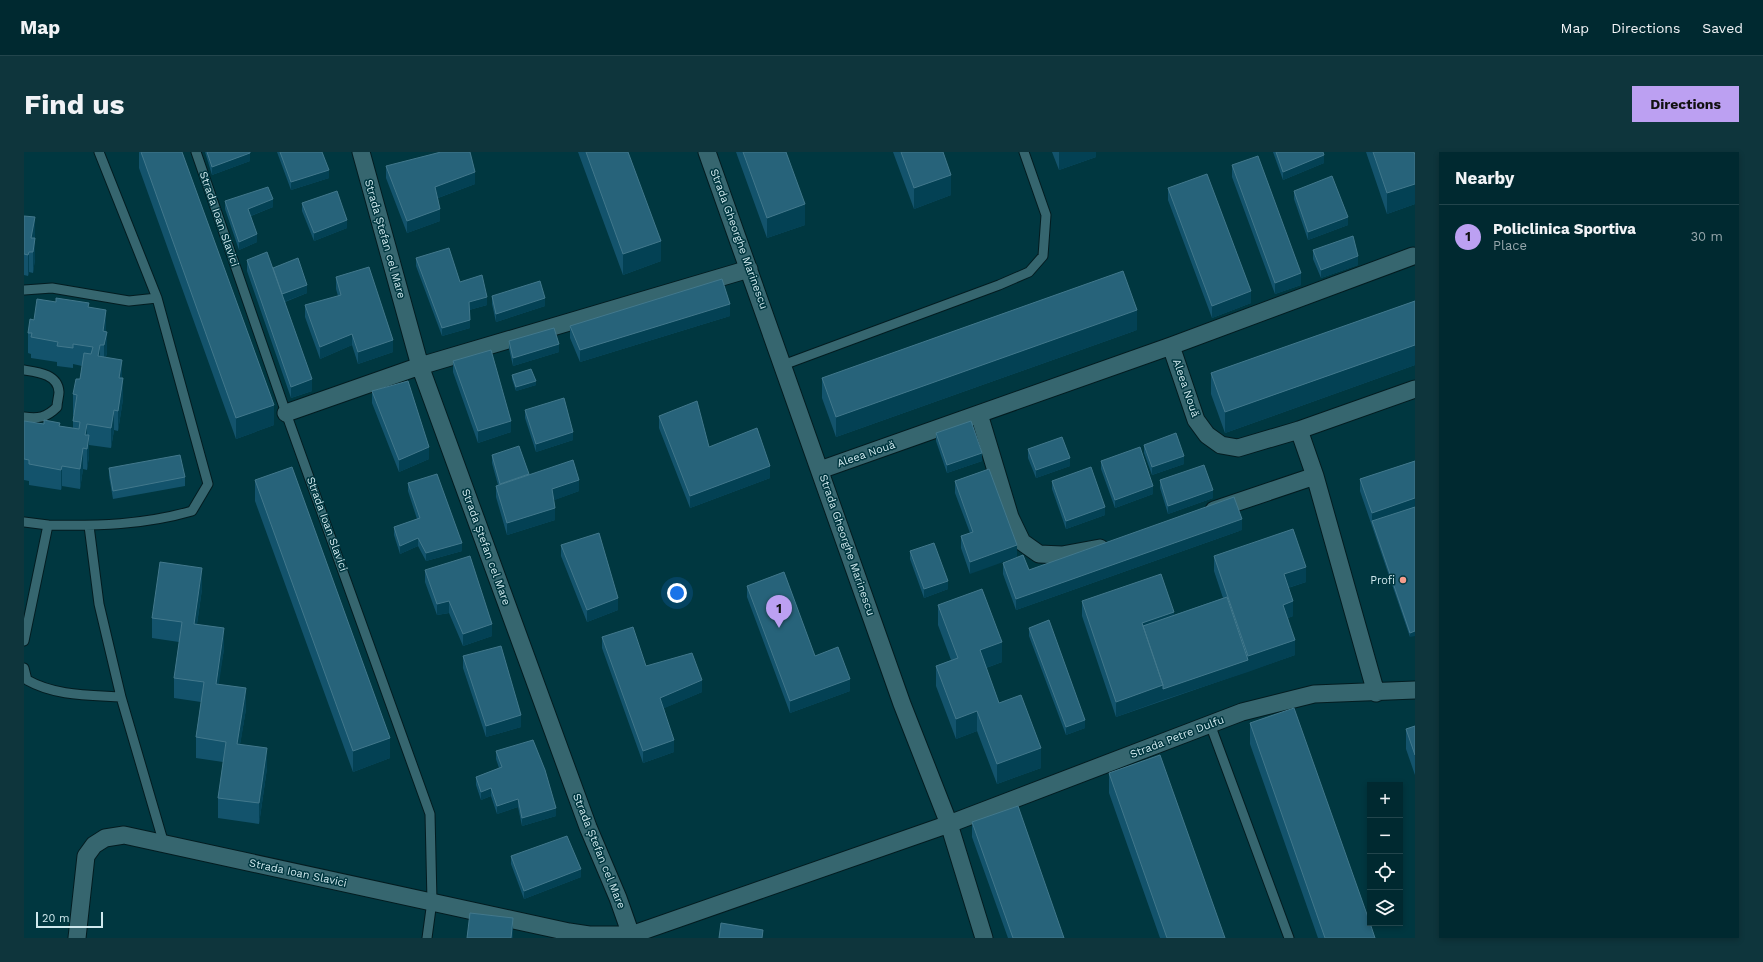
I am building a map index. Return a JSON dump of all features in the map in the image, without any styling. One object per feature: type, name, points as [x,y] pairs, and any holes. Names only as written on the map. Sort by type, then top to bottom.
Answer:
[{"type":"street","name":"Strada Ștefan cel Mare","points":[[361,152],[420,366],[588,827],[618,898],[631,935]]},
{"type":"street","name":"Strada Gheorghe Marinescu","points":[[708,152],[902,704],[949,824],[984,938]]},
{"type":"street","points":[[1171,346],[1413,256]]},
{"type":"street","points":[[286,413],[420,366],[749,269]]},
{"type":"street","name":"Aleea Nouă","points":[[820,470],[1171,346],[1196,420],[1206,435],[1222,445],[1238,448],[1299,430],[1415,389]]},
{"type":"street","points":[[979,414],[1010,517],[1022,542],[1039,554],[1062,555],[1090,551],[1113,544]]},
{"type":"street","points":[[1299,430],[1315,476],[1376,693]]},
{"type":"street","points":[[1195,516],[1315,476]]},
{"type":"street","name":"Strada Petre Dulfu","points":[[631,935],[949,824],[1242,712],[1314,694],[1376,693],[1415,690]]},
{"type":"street","name":"Strada Ioan Slavici","points":[[77,938],[86,856],[94,845],[105,838],[124,835],[569,932],[589,935],[631,935]]},
{"type":"lane","points":[[24,522],[48,525],[89,526],[111,525],[166,518],[192,511],[208,484],[157,298],[99,152]]},
{"type":"lane","name":"Strada Ioan Slavici","points":[[196,152],[286,413],[430,814],[432,901],[428,938]]},
{"type":"lane","points":[[783,365],[999,285],[1029,272],[1043,256],[1046,216],[1024,152]]},
{"type":"lane","points":[[24,290],[52,288],[128,301],[157,298]]},
{"type":"lane","points":[[24,370],[47,376],[52,379],[59,391],[57,407],[52,412],[41,418],[24,417]]},
{"type":"lane","points":[[24,641],[48,525]]},
{"type":"lane","points":[[89,526],[100,604],[121,697],[164,844]]},
{"type":"lane","points":[[24,668],[28,680],[41,688],[74,694],[121,697]]},
{"type":"lane","points":[[1210,724],[1289,938]]},
{"type":"building","points":[[141,152],[182,152],[274,405],[236,418]]},
{"type":"building","points":[[207,152],[250,152],[250,153],[212,167]]},
{"type":"building","points":[[280,152],[322,152],[329,170],[291,182]]},
{"type":"building","points":[[441,152],[470,152],[475,172],[435,187],[440,209],[407,221],[386,166]]},
{"type":"building","points":[[586,152],[628,152],[661,241],[623,254]]},
{"type":"building","points":[[743,152],[786,152],[805,204],[767,218]]},
{"type":"building","points":[[901,152],[943,152],[951,175],[914,188]]},
{"type":"building","points":[[1276,152],[1323,152],[1324,155],[1283,172]]},
{"type":"building","points":[[1373,152],[1414,152],[1415,184],[1387,193]]},
{"type":"building","points":[[1258,156],[1301,273],[1275,283],[1232,165]]},
{"type":"building","points":[[1207,174],[1251,291],[1212,306],[1168,188]]},
{"type":"building","points":[[1332,176],[1348,217],[1308,232],[1294,191]]},
{"type":"building","points":[[268,187],[273,199],[248,209],[257,234],[239,242],[225,201]]},
{"type":"building","points":[[337,191],[347,220],[314,233],[302,203]]},
{"type":"building","points":[[24,216],[35,217],[31,238],[35,238],[33,252],[29,252],[28,255],[24,254]]},
{"type":"building","points":[[1353,236],[1358,256],[1321,270],[1313,250]]},
{"type":"building","points":[[449,248],[460,282],[482,275],[487,297],[469,302],[470,320],[442,328],[416,258]]},
{"type":"building","points":[[267,252],[312,379],[291,387],[247,260]]},
{"type":"building","points":[[298,258],[307,285],[282,294],[273,268]]},
{"type":"building","points":[[369,267],[393,340],[358,352],[352,334],[320,347],[305,305],[341,295],[336,277]]},
{"type":"building","points":[[1123,271],[1137,310],[836,417],[822,378]]},
{"type":"building","points":[[722,279],[730,304],[580,350],[570,326]]},
{"type":"building","points":[[540,281],[545,298],[496,314],[492,296]]},
{"type":"building","points":[[56,298],[89,303],[88,307],[106,310],[103,331],[107,332],[104,345],[100,345],[98,356],[122,360],[119,378],[123,378],[118,411],[114,410],[111,428],[87,424],[85,435],[89,435],[87,449],[83,448],[80,469],[62,466],[61,470],[29,464],[29,460],[24,459],[24,421],[44,424],[44,420],[60,423],[59,426],[79,429],[80,422],[73,421],[77,395],[73,394],[76,379],[80,379],[84,353],[91,354],[93,347],[73,344],[73,348],[57,346],[58,342],[31,337],[32,333],[28,333],[30,319],[34,320],[37,299],[56,302]]},
{"type":"building","points":[[1415,301],[1415,345],[1225,412],[1211,373]]},
{"type":"building","points":[[554,328],[559,344],[513,358],[509,341]]},
{"type":"building","points":[[491,350],[511,421],[478,431],[453,361]]},
{"type":"building","points":[[531,369],[536,381],[516,387],[512,375]]},
{"type":"building","points":[[408,381],[429,447],[399,460],[372,391]]},
{"type":"building","points":[[564,398],[573,432],[536,444],[525,410]]},
{"type":"building","points":[[697,401],[709,447],[757,428],[770,466],[690,496],[659,416]]},
{"type":"building","points":[[971,421],[982,453],[947,465],[936,433]]},
{"type":"building","points":[[1176,433],[1184,456],[1152,467],[1144,445]]},
{"type":"building","points":[[1062,437],[1070,458],[1036,470],[1028,449]]},
{"type":"building","points":[[519,446],[529,474],[500,484],[492,455]]},
{"type":"building","points":[[1140,447],[1153,486],[1115,500],[1101,461]]},
{"type":"building","points":[[180,455],[185,477],[113,491],[109,468]]},
{"type":"building","points":[[573,460],[579,480],[552,489],[555,508],[507,523],[496,486]]},
{"type":"building","points":[[1415,461],[1415,498],[1372,513],[1360,479]]},
{"type":"building","points":[[1204,465],[1213,490],[1168,506],[1160,480]]},
{"type":"building","points":[[292,467],[390,738],[353,751],[255,480]]},
{"type":"building","points":[[1091,467],[1105,507],[1066,521],[1052,481]]},
{"type":"building","points":[[989,469],[1017,545],[970,562],[961,536],[973,532],[955,481]]},
{"type":"building","points":[[437,474],[462,543],[426,553],[418,538],[400,546],[394,527],[420,518],[408,483]]},
{"type":"building","points":[[1234,497],[1242,519],[1016,599],[1003,563],[1023,555],[1029,570]]},
{"type":"building","name":"Profi","points":[[1415,507],[1415,631],[1410,633],[1372,521]]},
{"type":"building","points":[[1293,529],[1306,567],[1284,574],[1293,601],[1283,605],[1295,640],[1248,656],[1214,556]]},
{"type":"building","points":[[599,533],[618,598],[587,610],[561,545]]},
{"type":"building","points":[[934,543],[948,581],[924,589],[910,551]]},
{"type":"building","points":[[470,556],[492,624],[463,634],[449,601],[437,604],[425,570]]},
{"type":"building","points":[[160,562],[202,568],[194,624],[224,628],[216,684],[246,688],[237,744],[267,748],[259,803],[218,798],[226,742],[196,737],[204,682],[174,678],[182,622],[152,618]]},
{"type":"building","points":[[784,572],[815,656],[838,647],[850,679],[790,701],[747,586]]},
{"type":"building","points":[[1161,574],[1174,612],[1142,623],[1163,685],[1116,702],[1082,601]]},
{"type":"building","points":[[982,589],[1002,642],[980,650],[999,703],[1021,695],[1041,748],[997,764],[977,711],[956,719],[936,666],[958,658],[938,605]]},
{"type":"building","points":[[1227,597],[1248,660],[1163,689],[1163,685],[1143,626]]},
{"type":"building","points":[[1049,620],[1085,720],[1066,727],[1029,628]]},
{"type":"building","points":[[633,627],[646,666],[692,653],[702,680],[660,698],[674,740],[643,751],[602,637]]},
{"type":"building","points":[[501,646],[521,715],[486,726],[463,656]]},
{"type":"building","points":[[1294,708],[1367,915],[1367,926],[1371,926],[1375,938],[1325,938],[1250,723]]},
{"type":"building","points":[[1415,726],[1415,755],[1406,729]]},
{"type":"building","points":[[533,740],[545,770],[556,808],[522,818],[518,799],[497,806],[491,788],[481,792],[476,777],[502,767],[496,751]]},
{"type":"building","points":[[1160,755],[1225,938],[1167,938],[1109,773]]},
{"type":"building","points":[[1018,806],[1064,938],[1013,938],[972,822]]},
{"type":"building","points":[[567,836],[581,869],[524,891],[511,856]]},
{"type":"building","points":[[470,913],[513,918],[511,938],[467,938]]},
{"type":"building","points":[[721,923],[763,930],[762,938],[719,938]]},
{"type":"place","name":"Profi","points":[[1403,580]]},
{"type":"place","name":"Policlinica Sportiva","points":[[779,628]]}]
